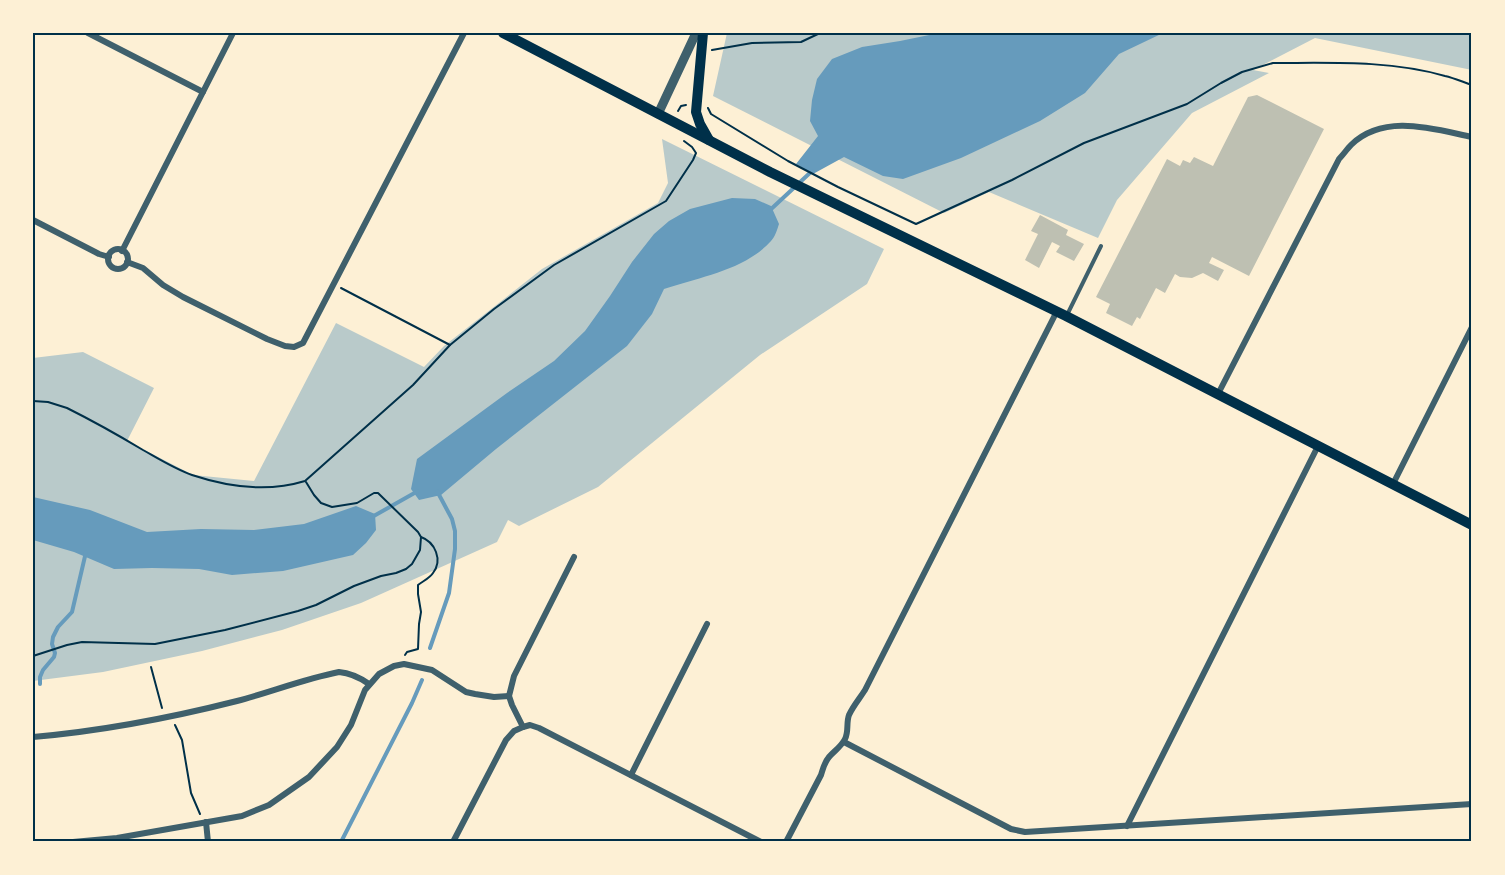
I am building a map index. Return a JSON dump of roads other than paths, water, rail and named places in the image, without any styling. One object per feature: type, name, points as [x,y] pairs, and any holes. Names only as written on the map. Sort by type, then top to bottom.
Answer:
[{"type":"main road","points":[[503,33],[770,172],[1062,314],[1472,525]]},
{"type":"main road","points":[[703,33],[696,112],[710,141]]},
{"type":"street","points":[[88,33],[203,92]]},
{"type":"street","points":[[122,251],[233,33]]},
{"type":"street","points":[[127,262],[143,268],[163,285],[183,297],[267,339],[285,346],[294,347],[303,343],[464,33]]},
{"type":"street","points":[[658,114],[696,33]]},
{"type":"street","points":[[1218,394],[1339,159],[1352,144],[1366,134],[1390,125],[1421,127],[1472,138]]},
{"type":"street","points":[[33,220],[109,257]]},
{"type":"street","points":[[113,251],[122,251],[127,255],[127,262],[124,267],[117,269],[110,264],[109,257],[113,251]]},
{"type":"street","points":[[786,842],[829,756],[844,742],[851,712],[865,690],[1062,314]]},
{"type":"street","points":[[1393,484],[1472,327]]},
{"type":"street","points":[[1127,826],[1318,446]]},
{"type":"street","points":[[523,727],[509,696],[514,676],[574,556]]},
{"type":"street","points":[[631,775],[707,624]]},
{"type":"street","points":[[73,842],[117,838],[242,816],[269,804],[309,777],[337,747],[351,725],[369,684],[379,674],[394,666],[404,664],[432,670],[466,692],[494,697],[509,696]]},
{"type":"street","points":[[33,737],[132,725],[236,701],[339,672],[356,675],[369,684]]},
{"type":"street","points":[[453,842],[506,740],[514,731],[530,725],[761,842]]},
{"type":"street","points":[[844,742],[1011,829],[1025,832],[1472,804]]},
{"type":"street","points":[[206,822],[208,842]]},
{"type":"lane","points":[[1062,314],[1101,246]]},
{"type":"water","points":[[939,33],[1163,33],[1119,54],[1085,93],[1040,121],[961,158],[903,179],[883,176],[844,157],[813,174],[796,164],[818,136],[810,121],[812,100],[817,79],[832,59],[862,47]]},
{"type":"water","points":[[732,198],[755,199],[771,206],[779,224],[771,241],[760,251],[735,266],[664,289],[652,314],[627,346],[441,495],[419,500],[411,489],[417,459],[554,361],[585,331],[632,262],[654,234],[669,221],[690,209]]},
{"type":"water","points":[[33,497],[90,510],[147,532],[201,529],[254,530],[304,524],[356,506],[375,514],[376,530],[353,555],[283,571],[232,575],[199,569],[114,569],[74,552],[33,540]]},
{"type":"waterway","points":[[769,211],[812,171]]},
{"type":"waterway","points":[[372,517],[418,491]]},
{"type":"waterway","points":[[430,648],[449,593],[455,549],[452,519],[437,491]]},
{"type":"waterway","points":[[40,684],[43,670],[54,657],[53,637],[58,627],[72,612],[86,552]]},
{"type":"waterway","points":[[341,842],[422,680]]}]
